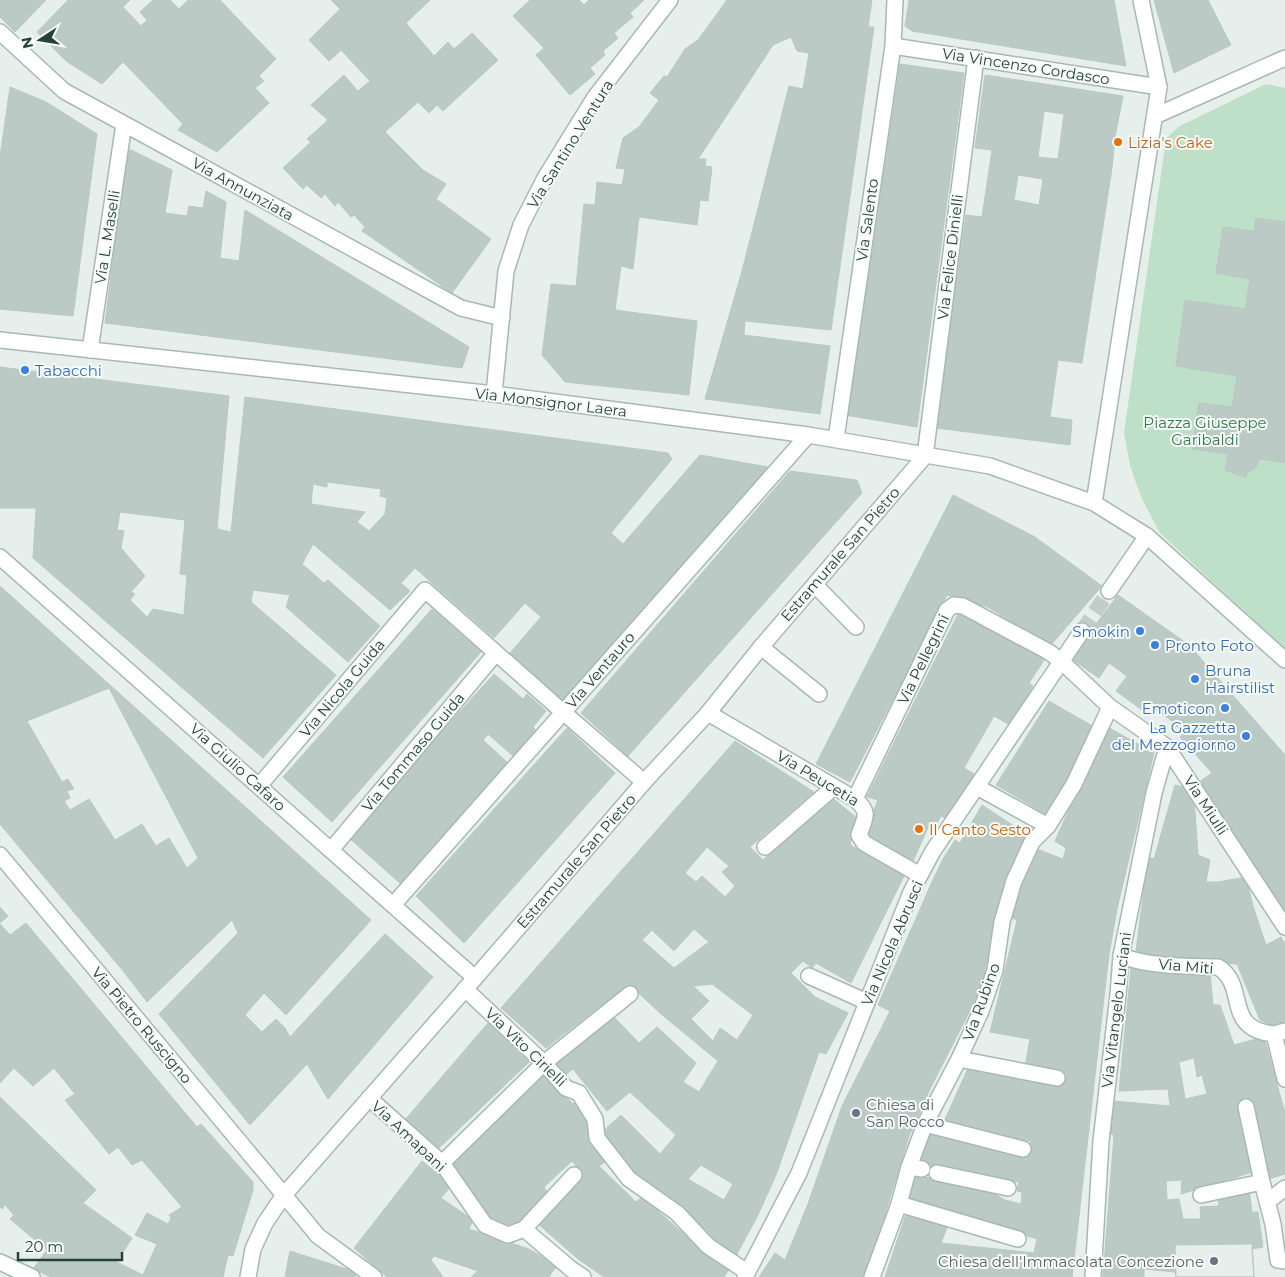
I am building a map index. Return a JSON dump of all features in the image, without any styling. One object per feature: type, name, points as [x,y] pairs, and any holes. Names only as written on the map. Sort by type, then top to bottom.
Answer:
[{"type":"street","name":"Via Santino Ventura","points":[[494,394],[506,271],[521,226],[541,186],[596,97],[670,0]]},
{"type":"street","name":"Via Salento","points":[[836,440],[893,46],[895,0]]},
{"type":"street","points":[[1141,0],[1159,87],[1094,503],[1147,536],[1285,660]]},
{"type":"street","name":"Via Annunziata","points":[[0,32],[64,91],[461,308],[502,318]]},
{"type":"street","name":"Via Vincenzo Cordasco","points":[[893,46],[1159,87]]},
{"type":"street","name":"Via Felice Dinielli","points":[[925,456],[976,58]]},
{"type":"street","points":[[1154,116],[1285,58]]},
{"type":"street","name":"Via L. Maselli","points":[[90,350],[124,124]]},
{"type":"street","name":"Via Monsignor Laera","points":[[0,340],[494,394],[808,435],[990,466],[1094,503]]},
{"type":"street","name":"Via Ventauro","points":[[393,905],[808,435]]},
{"type":"street","name":"Estramurale San Pietro","points":[[248,1277],[253,1249],[265,1223],[284,1194],[470,984],[644,782],[708,712],[761,647],[925,456]]},
{"type":"street","points":[[1109,591],[1147,536]]},
{"type":"street","name":"Via Giulio Cafaro","points":[[0,557],[393,905],[470,984]]},
{"type":"street","points":[[815,585],[856,628]]},
{"type":"street","name":"Via Nicola Guida","points":[[259,786],[425,590],[496,653]]},
{"type":"street","name":"Via Pellegrini","points":[[855,798],[947,610],[954,605],[962,606],[1049,652],[1061,661]]},
{"type":"street","name":"Via Nicola Abrusci","points":[[746,1275],[799,1173],[911,892],[933,851],[1082,631]]},
{"type":"street","points":[[761,647],[819,694]]},
{"type":"street","points":[[496,653],[644,782]]},
{"type":"street","name":"Via Tommaso Guida","points":[[331,850],[496,653]]},
{"type":"street","name":"Via Miulli","points":[[1061,661],[1110,707],[1167,748],[1285,928]]},
{"type":"street","name":"Via Rubino","points":[[872,1277],[899,1204],[923,1170],[924,1124],[959,1059],[981,1011],[995,970],[1002,922],[1014,881],[1032,842],[1048,826],[1074,784],[1110,707]]},
{"type":"street","name":"Via Peucetia","points":[[708,712],[855,798],[864,807],[866,815],[859,835],[864,844],[920,875]]},
{"type":"street","name":"Via Vitangelo Luciani","points":[[1093,1277],[1101,1140],[1121,956],[1154,793],[1167,748]]},
{"type":"street","points":[[765,846],[834,787]]},
{"type":"street","points":[[977,787],[1048,826]]},
{"type":"street","name":"Via Pietro Ruscigno","points":[[0,855],[318,1236],[368,1276]]},
{"type":"street","name":"Via Miti","points":[[1121,956],[1158,965],[1218,967],[1225,972],[1232,983],[1243,1019],[1253,1029],[1279,1032]]},
{"type":"street","points":[[809,976],[867,1002]]},
{"type":"street","name":"Via Vito Cirielli","points":[[470,984],[566,1088],[579,1093],[595,1120],[597,1138],[629,1179],[677,1213],[708,1246],[746,1275]]},
{"type":"street","points":[[442,1163],[544,1063],[630,994]]},
{"type":"street","points":[[1279,1032],[1285,1079]]},
{"type":"street","points":[[959,1059],[1057,1078]]},
{"type":"street","name":"Via Amapani","points":[[369,1098],[442,1163],[485,1225],[508,1235],[524,1229]]},
{"type":"street","points":[[1246,1106],[1262,1182],[1282,1260]]},
{"type":"street","points":[[924,1124],[1024,1149]]},
{"type":"street","points":[[923,1170],[1008,1188]]},
{"type":"street","points":[[573,1274],[524,1229],[574,1175]]},
{"type":"street","points":[[1201,1195],[1262,1182]]},
{"type":"street","points":[[1267,1202],[1285,1188]]},
{"type":"street","points":[[899,1204],[1018,1239]]},
{"type":"street","points":[[0,1262],[32,1277]]},
{"type":"green space","name":"Piazza Giuseppe Garibaldi","points":[[1266,84],[1285,88],[1285,650],[1160,533],[1142,499],[1136,483],[1130,465],[1124,433],[1166,139],[1178,127]]},
{"type":"building","points":[[0,0],[46,0],[15,32],[0,17]]},
{"type":"building","points":[[68,0],[130,0],[123,7],[141,26],[147,20],[140,12],[153,0],[170,0],[179,9],[188,0],[220,0],[276,59],[259,76],[264,81],[255,88],[269,103],[217,152],[178,130],[183,124],[123,62],[102,84],[66,61],[37,32]]},
{"type":"building","points":[[331,0],[430,0],[406,23],[434,56],[448,42],[454,49],[472,33],[498,60],[443,111],[437,105],[429,113],[418,102],[385,132],[423,170],[446,184],[436,199],[491,239],[452,293],[362,231],[365,227],[354,215],[351,217],[338,202],[335,206],[325,194],[321,198],[307,185],[303,189],[283,168],[311,142],[307,139],[328,120],[311,105],[344,75],[358,91],[370,81],[341,50],[329,61],[309,40],[340,9]]},
{"type":"building","points":[[530,0],[579,0],[584,5],[589,0],[644,0],[630,13],[633,17],[614,33],[618,38],[603,51],[605,55],[590,68],[595,74],[570,95],[536,55],[544,48],[513,16]]},
{"type":"building","points":[[727,0],[872,0],[868,27],[874,27],[831,330],[745,321],[744,335],[830,346],[820,414],[705,399],[742,271],[789,86],[803,89],[809,53],[797,51],[791,37],[773,45],[698,159],[706,159],[705,166],[712,167],[708,201],[700,200],[697,225],[639,217],[633,269],[621,266],[615,310],[697,321],[689,395],[565,382],[542,355],[551,284],[576,286],[584,204],[595,205],[597,182],[622,185],[625,169],[616,168],[623,138],[639,127],[659,100],[650,93],[664,76],[667,77],[685,49],[698,40]]},
{"type":"building","points":[[909,0],[1114,0],[1126,66],[912,31],[905,26]]},
{"type":"building","points":[[1154,0],[1208,0],[1231,45],[1174,73]]},
{"type":"building","points":[[900,64],[964,73],[917,427],[845,415],[862,301],[865,303]]},
{"type":"building","points":[[985,75],[1123,96],[1115,137],[1112,168],[1082,363],[1058,360],[1050,417],[1072,420],[1070,445],[936,428],[966,215],[982,217],[992,150],[975,148]],"holes":[[[1044,111],[1064,114],[1058,159],[1038,157]],[[1018,175],[1043,179],[1039,205],[1014,200]]]},
{"type":"building","points":[[10,87],[46,102],[97,134],[73,316],[0,309],[0,157]]},
{"type":"building","points":[[131,150],[172,170],[165,213],[187,216],[189,206],[203,208],[206,191],[226,202],[220,258],[239,261],[245,210],[469,347],[462,368],[105,323],[127,151]]},
{"type":"building","points":[[1256,218],[1285,222],[1285,463],[1260,459],[1256,467],[1247,473],[1246,478],[1225,470],[1228,454],[1192,449],[1199,403],[1232,407],[1237,376],[1176,366],[1185,300],[1245,309],[1250,279],[1216,273],[1223,227],[1254,231]]},
{"type":"building","points":[[0,367],[229,396],[217,529],[231,532],[245,397],[668,453],[672,459],[611,533],[623,544],[700,455],[768,467],[563,700],[510,653],[541,617],[525,603],[494,638],[415,568],[401,583],[410,591],[390,610],[313,544],[302,564],[324,583],[328,580],[380,626],[348,662],[286,607],[290,595],[253,590],[251,602],[336,675],[263,758],[33,558],[36,508],[0,508]],"holes":[[[327,482],[381,489],[380,496],[387,498],[385,514],[369,531],[357,522],[365,512],[311,504],[313,484],[327,487]],[[120,512],[185,520],[180,574],[187,575],[184,615],[153,609],[147,617],[130,600],[135,594],[131,592],[145,576],[121,548],[124,531],[117,530]]]},
{"type":"building","points":[[790,471],[857,480],[862,493],[628,756],[581,713]]},
{"type":"building","points":[[953,495],[1035,537],[1102,586],[1050,646],[988,607],[947,595],[850,782],[816,764]]},
{"type":"building","points":[[0,586],[371,920],[286,1015],[264,993],[245,1015],[262,1032],[276,1019],[285,1028],[290,1037],[385,934],[433,977],[328,1099],[307,1064],[250,1125],[159,1014],[238,933],[232,920],[147,1002],[0,824]],"holes":[[[109,688],[198,858],[187,868],[169,838],[156,846],[142,824],[115,840],[89,799],[70,810],[64,801],[70,798],[67,791],[74,789],[68,779],[62,782],[27,721]]]},
{"type":"building","points":[[1118,595],[1189,645],[1285,755],[1285,914],[1199,782],[1212,773],[1180,737],[1183,734],[1172,721],[1154,708],[1149,715],[1116,691],[1127,676],[1109,663],[1099,678],[1070,658]]},
{"type":"building","points":[[432,609],[481,652],[332,822],[283,777]]},
{"type":"building","points":[[960,610],[1046,657],[1029,683],[1033,686],[1010,725],[994,716],[964,768],[974,774],[947,819],[941,816],[936,825],[931,821],[913,861],[864,835],[878,800],[867,797]]},
{"type":"building","points":[[494,674],[523,699],[527,694],[546,711],[533,727],[536,731],[513,756],[488,734],[483,740],[508,763],[401,884],[347,836]]},
{"type":"building","points":[[1049,701],[1096,728],[1049,816],[996,785]]},
{"type":"building","points":[[1106,726],[1154,753],[1117,909],[1109,954],[1072,1277],[885,1277],[907,1211],[948,1225],[941,1243],[1034,1253],[1037,1239],[908,1199],[915,1175],[989,1190],[1005,1200],[1021,1204],[1022,1192],[1017,1191],[1019,1182],[985,1178],[919,1163],[928,1131],[1028,1157],[1031,1141],[943,1124],[973,1057],[1025,1066],[1030,1039],[990,1032],[1017,920],[1009,917],[1034,848],[1063,859],[1066,848],[1055,841]]},
{"type":"building","points":[[567,728],[615,773],[464,943],[416,896]]},
{"type":"building","points":[[735,741],[814,792],[750,847],[763,860],[831,797],[857,818],[850,845],[905,874],[851,983],[816,963],[812,968],[803,961],[791,973],[815,997],[848,1013],[826,1054],[819,1052],[776,1175],[758,1215],[736,1256],[706,1236],[630,1171],[601,1133],[621,1115],[660,1154],[676,1135],[630,1092],[607,1111],[573,1069],[563,1077],[552,1063],[614,1017],[639,1043],[657,1027],[696,1063],[683,1082],[699,1092],[718,1061],[661,1014],[629,984],[546,1048],[501,1008]],"holes":[[[707,847],[729,866],[722,872],[735,886],[725,897],[702,876],[696,882],[685,873]],[[694,929],[709,942],[674,968],[642,940],[652,930],[674,951]],[[712,984],[753,1015],[737,1040],[720,1028],[713,1041],[691,1019],[709,1001],[693,986]],[[701,1165],[733,1184],[724,1200],[688,1179]]]},
{"type":"building","points":[[1175,785],[1186,788],[1194,797],[1198,855],[1210,860],[1206,882],[1246,877],[1266,945],[1281,937],[1285,944],[1285,1024],[1270,1025],[1260,1020],[1237,964],[1159,960],[1136,951],[1148,857],[1154,859]]},
{"type":"building","points":[[982,805],[1026,834],[1007,879],[980,991],[931,1087],[909,1136],[866,1277],[759,1277],[775,1253],[785,1260],[808,1204],[842,1106],[890,1011],[878,1005],[943,859],[955,840],[960,843]]},
{"type":"building","points":[[0,907],[8,916],[0,923]]},
{"type":"building","points":[[26,923],[197,1127],[201,1124],[253,1182],[253,1190],[233,1256],[228,1255],[223,1277],[51,1277],[33,1269],[47,1250],[10,1219],[14,1215],[5,1205],[2,1209],[0,1207],[0,1097],[96,1190],[83,1203],[132,1238],[117,1262],[143,1275],[157,1244],[135,1235],[147,1213],[168,1224],[171,1218],[169,1215],[182,1207],[142,1160],[132,1165],[118,1147],[109,1154],[65,1100],[75,1094],[54,1068],[33,1086],[14,1068],[0,1083],[0,924],[10,935]]},
{"type":"building","points":[[1131,968],[1210,972],[1213,1005],[1220,1005],[1234,1045],[1264,1037],[1285,1113],[1285,1174],[1266,1180],[1251,1100],[1238,1103],[1253,1172],[1181,1194],[1182,1180],[1166,1181],[1167,1200],[1179,1199],[1183,1219],[1201,1219],[1200,1207],[1219,1206],[1218,1194],[1249,1189],[1252,1212],[1258,1212],[1263,1247],[1252,1249],[1254,1277],[1176,1277],[1175,1272],[1144,1269],[1144,1277],[1103,1277],[1114,1135],[1110,1134],[1113,1101],[1170,1106],[1168,1089],[1119,1091]],"holes":[[[1194,1058],[1197,1077],[1202,1075],[1207,1094],[1185,1099],[1179,1062]]]},
{"type":"building","points":[[488,1023],[529,1062],[437,1150],[404,1121]]},
{"type":"building","points":[[543,1074],[573,1104],[578,1101],[608,1160],[599,1166],[636,1202],[642,1197],[699,1247],[730,1268],[724,1277],[604,1277],[578,1259],[537,1223],[584,1176],[572,1161],[544,1187],[547,1192],[515,1226],[507,1229],[495,1226],[451,1163]]},
{"type":"building","points":[[422,1161],[452,1185],[441,1198],[473,1220],[469,1229],[529,1249],[557,1265],[549,1277],[471,1277],[478,1271],[434,1256],[431,1260],[443,1277],[387,1277],[354,1248]]},
{"type":"building","name":"Chiesa dell'Immacolata Concezione","points":[[1252,1244],[1254,1277],[1176,1277],[1175,1245]]},
{"type":"building","points":[[290,1251],[356,1272],[355,1277],[285,1277]]},
{"type":"tunnel","points":[[1082,631],[1109,591]]},
{"type":"place","name":"Lizia's Cake","points":[[1118,142]]},
{"type":"place","name":"Tabacchi","points":[[25,370]]},
{"type":"place","name":"Smokin","points":[[1140,631]]},
{"type":"place","name":"Pronto Foto","points":[[1155,645]]},
{"type":"place","name":"Bruna Hairstilist","points":[[1195,679]]},
{"type":"place","name":"Emoticon","points":[[1225,708]]},
{"type":"place","name":"La Gazzetta del Mezzogiorno","points":[[1246,736]]},
{"type":"place","name":"Il Canto Sesto","points":[[919,829]]},
{"type":"place","name":"Chiesa di San Rocco","points":[[856,1113]]},
{"type":"place","name":"Chiesa dell'Immacolata Concezione","points":[[1214,1261]]}]
